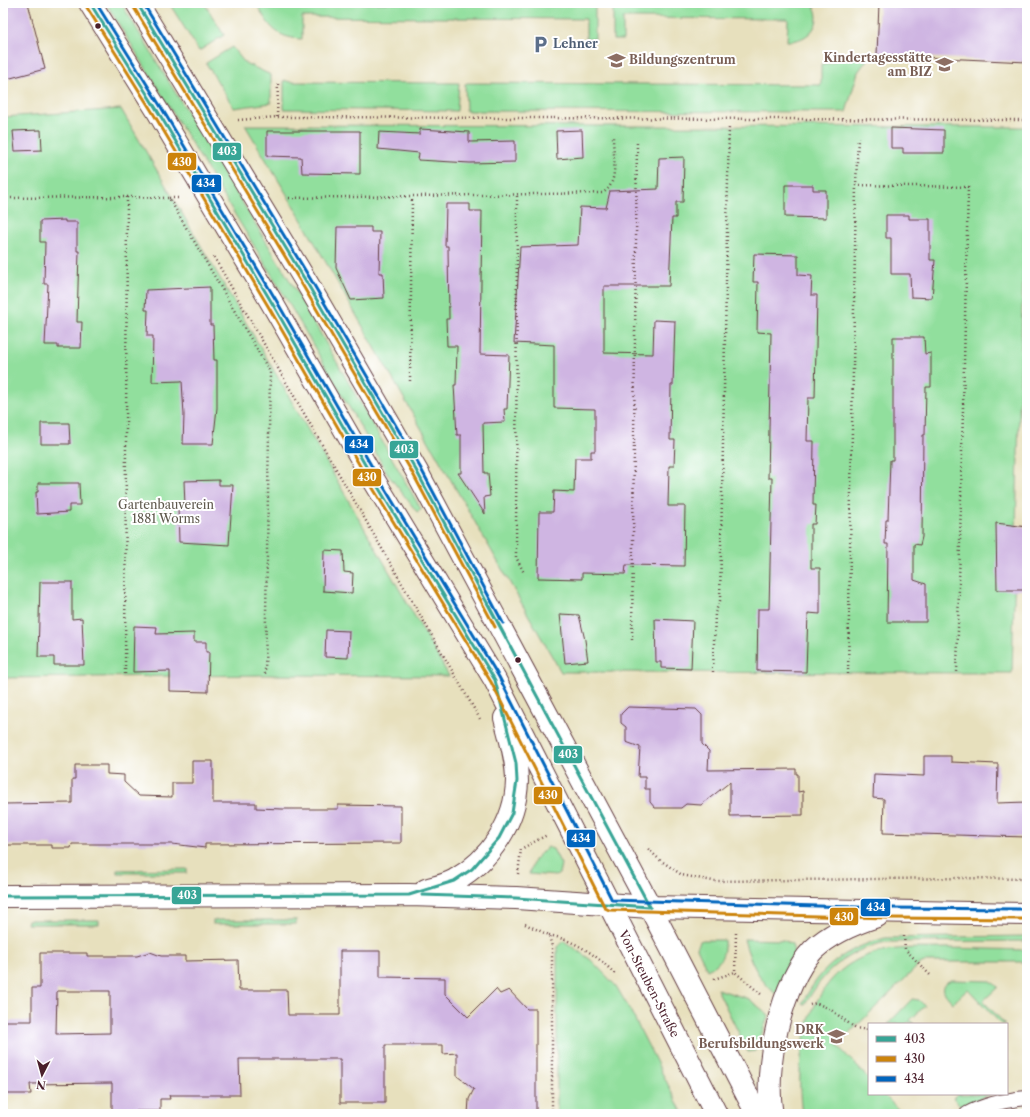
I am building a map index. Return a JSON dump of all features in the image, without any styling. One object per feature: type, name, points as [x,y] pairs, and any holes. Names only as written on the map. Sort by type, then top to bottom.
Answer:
[{"type":"street","name":"Von-Steuben-Straße","points":[[90,3],[272,303],[375,482],[495,680],[716,1114]]},
{"type":"street","points":[[137,3],[307,283],[416,470],[650,907],[757,1114]]},
{"type":"street","points":[[409,895],[454,881],[472,869],[485,856],[499,838],[512,813],[517,781],[516,763],[495,680]]},
{"type":"street","points":[[3,896],[409,895],[516,898],[650,907],[888,913],[1027,914]]},
{"type":"street","points":[[772,1114],[771,1068],[774,1038],[783,1007],[798,971],[815,949],[827,939],[861,921],[888,913]]},
{"type":"lane","points":[[967,1114],[980,1107],[1024,1095]]},
{"type":"path","points":[[277,117],[278,84]]},
{"type":"path","points":[[211,124],[277,117],[1027,120]]},
{"type":"path","points":[[713,672],[715,612],[720,601],[729,126]]},
{"type":"path","points":[[289,198],[594,194],[606,191],[613,183],[613,137]]},
{"type":"path","points":[[848,674],[858,138]]},
{"type":"path","points":[[632,640],[637,140]]},
{"type":"path","points":[[856,185],[968,187],[958,673]]},
{"type":"path","points":[[176,191],[184,205]]},
{"type":"path","points":[[517,196],[516,557],[524,572]]},
{"type":"path","points":[[125,676],[127,197]]},
{"type":"path","points":[[410,381],[412,197]]},
{"type":"path","points":[[3,198],[180,198]]},
{"type":"path","points":[[169,198],[270,372],[265,675]]},
{"type":"path","points":[[212,253],[483,724]]},
{"type":"path","points":[[568,824],[521,849],[515,920],[549,935],[566,939],[578,945],[608,966],[619,977]]},
{"type":"path","points":[[646,847],[660,860],[682,874],[713,881],[954,878],[1027,879]]},
{"type":"path","points":[[745,880],[735,938],[734,972],[772,1003],[805,1015],[809,1006],[816,1003],[830,1009],[855,1028],[868,1030]]},
{"type":"path","points":[[549,935],[552,947],[552,1114]]},
{"type":"path","points":[[904,937],[905,949],[930,976]]},
{"type":"green space","points":[[106,3],[121,3],[295,289],[421,509],[417,512],[389,476],[284,295]]},
{"type":"green space","points":[[169,3],[204,3],[224,35],[199,51]]},
{"type":"green space","points":[[256,3],[595,3],[595,39],[586,39],[586,19],[302,17],[302,39],[292,38],[278,33],[268,23]]},
{"type":"green space","points":[[613,3],[812,3],[816,10],[817,18],[813,30],[808,35],[795,40],[787,41],[788,19],[623,18],[623,40],[613,40]]},
{"type":"green space","points":[[232,47],[245,63],[271,75],[271,103],[234,108],[206,63]]},
{"type":"green space","points":[[845,54],[869,57],[858,72],[846,112],[466,111],[465,84],[467,83],[821,85],[821,64],[831,63]]},
{"type":"green space","points":[[284,80],[290,82],[459,83],[457,111],[284,109]]},
{"type":"green space","name":"Gartenbauverein 1881 Worms","points":[[121,109],[276,374],[449,676],[265,675],[3,678],[3,117]]},
{"type":"green space","points":[[245,125],[1027,127],[1012,673],[561,672],[289,198]]},
{"type":"green space","points":[[547,847],[553,849],[561,864],[559,874],[556,876],[529,874],[534,860]]},
{"type":"green space","points":[[187,869],[187,873],[117,873],[117,870]]},
{"type":"green space","points":[[28,920],[99,920],[99,924],[27,924]]},
{"type":"green space","points":[[213,920],[296,920],[296,924],[213,924]]},
{"type":"green space","points":[[1026,936],[1026,941],[886,942],[872,946],[848,956],[838,964],[820,982],[805,1005],[802,1004],[817,979],[826,969],[846,954],[871,942],[885,938]]},
{"type":"green space","points":[[744,939],[783,940],[792,944],[794,953],[777,995],[760,977],[752,963]]},
{"type":"green space","points":[[724,940],[723,955],[716,965],[707,970],[697,948],[700,941]]},
{"type":"green space","points":[[564,941],[591,960],[616,986],[630,1010],[683,1114],[557,1114],[557,948]]},
{"type":"green space","points":[[909,948],[1027,950],[1027,962],[924,962],[920,964],[837,1045],[868,1078],[868,1095],[884,1095],[903,1114],[802,1114],[800,1067],[803,1043],[809,1020],[818,998],[832,980],[849,964],[880,951]]},
{"type":"green space","points":[[952,980],[991,981],[998,987],[983,1001],[1004,1023],[1000,1023],[968,989],[953,1003],[946,995],[944,990],[947,982]]},
{"type":"green space","points":[[717,989],[749,999],[769,1015],[755,1051],[748,1052]]},
{"type":"green space","points":[[912,999],[919,1000],[925,1006],[910,1020],[913,1023],[889,1023]]},
{"type":"green space","points":[[956,1095],[988,1095],[961,1106],[953,1098]]},
{"type":"building","points":[[3,3],[28,3],[45,69],[3,80]]},
{"type":"building","points":[[879,3],[1027,3],[1027,62],[877,55]]},
{"type":"building","points":[[891,128],[944,130],[944,153],[903,153],[903,148],[891,148]]},
{"type":"building","points":[[420,129],[469,132],[469,142],[515,141],[515,162],[470,163],[418,160],[419,153],[378,149],[379,132],[420,134]]},
{"type":"building","points":[[41,130],[42,150],[15,151],[13,131]]},
{"type":"building","points":[[582,130],[583,157],[557,159],[556,131]]},
{"type":"building","points":[[267,131],[360,131],[360,174],[302,173],[301,157],[267,156]]},
{"type":"building","points":[[684,157],[683,202],[676,202],[676,218],[672,218],[669,286],[604,286],[604,353],[653,354],[654,320],[675,321],[673,385],[671,385],[670,440],[675,440],[674,466],[669,466],[668,506],[685,506],[684,566],[626,565],[625,574],[582,573],[582,579],[538,578],[539,512],[553,512],[554,491],[574,492],[575,458],[591,458],[591,451],[595,451],[595,409],[554,408],[554,345],[514,343],[520,247],[578,245],[580,207],[606,208],[610,191],[658,189],[659,158]]},
{"type":"building","points":[[785,185],[813,185],[813,190],[826,190],[826,218],[785,217]]},
{"type":"building","points":[[446,204],[470,204],[470,211],[482,211],[480,354],[509,355],[507,409],[504,409],[505,422],[483,423],[484,473],[488,473],[490,496],[484,497],[485,514],[458,473],[461,473],[461,435],[457,435],[454,385],[456,385],[457,346],[447,346],[446,319],[449,319],[448,246],[445,246]]},
{"type":"building","points":[[886,215],[909,215],[909,219],[930,219],[930,260],[935,260],[932,298],[911,297],[910,274],[891,274],[891,238],[886,238]]},
{"type":"building","points":[[65,220],[65,222],[77,222],[77,251],[79,251],[77,322],[82,322],[81,348],[58,348],[58,345],[45,345],[48,284],[44,284],[45,242],[40,242],[40,221]]},
{"type":"building","points":[[337,227],[371,227],[371,232],[380,232],[379,273],[383,273],[384,298],[351,300],[336,268]]},
{"type":"building","points":[[754,254],[798,255],[798,275],[812,276],[811,295],[817,295],[815,398],[808,398],[807,441],[814,441],[813,505],[816,505],[815,524],[811,524],[811,568],[820,568],[820,614],[808,613],[806,672],[757,671],[758,609],[769,609],[772,478],[768,478],[771,333],[757,332],[758,282],[753,282]]},
{"type":"building","points":[[210,287],[210,325],[213,325],[214,360],[217,360],[217,408],[213,444],[183,444],[184,415],[182,381],[152,382],[153,336],[147,336],[148,310],[145,310],[146,290]]},
{"type":"building","points":[[893,337],[924,337],[925,354],[931,353],[931,387],[926,387],[925,435],[923,435],[922,537],[920,545],[914,544],[914,580],[926,584],[926,622],[887,622],[888,544],[885,544],[886,520],[888,520],[890,460],[893,460]]},
{"type":"building","points":[[41,423],[69,423],[70,444],[41,444]]},
{"type":"building","points":[[219,480],[219,485],[233,485],[229,545],[179,542],[178,506],[185,506],[184,481]]},
{"type":"building","points":[[38,483],[79,483],[80,505],[69,505],[69,512],[37,514],[36,492],[38,492]]},
{"type":"building","points":[[996,523],[1027,527],[1027,590],[997,590]]},
{"type":"building","points":[[324,550],[343,551],[344,572],[353,573],[352,593],[323,591]]},
{"type":"building","points":[[40,582],[72,582],[72,619],[82,618],[84,665],[54,665],[54,657],[38,657]]},
{"type":"building","points":[[560,614],[579,615],[588,661],[565,663]]},
{"type":"building","points":[[655,619],[693,621],[691,669],[661,668],[661,662],[656,662]]},
{"type":"building","points":[[134,626],[157,627],[156,634],[194,633],[194,642],[206,642],[206,652],[209,652],[208,692],[170,691],[170,671],[133,672]]},
{"type":"building","points":[[326,630],[349,631],[348,658],[325,657]]},
{"type":"building","points":[[628,707],[696,709],[702,715],[702,744],[709,751],[708,770],[796,769],[796,774],[798,774],[798,792],[803,791],[803,815],[730,816],[730,782],[701,805],[686,804],[681,808],[655,808],[650,802],[650,789],[645,789],[645,777],[638,777],[640,747],[626,742],[626,727],[621,723],[621,714]]},
{"type":"building","points":[[924,756],[951,756],[951,762],[998,764],[997,803],[1027,802],[1027,837],[883,833],[884,799],[873,798],[874,774],[924,776]]},
{"type":"building","points":[[192,761],[213,761],[213,803],[256,803],[256,808],[282,809],[338,809],[338,805],[401,806],[401,843],[205,844],[205,848],[172,844],[72,844],[71,848],[52,848],[52,845],[3,845],[3,804],[72,803],[72,779],[75,779],[75,765],[107,765],[107,774],[124,775],[124,782],[139,796],[172,797],[172,783],[192,783]]},
{"type":"building","points":[[340,951],[380,951],[380,977],[445,978],[445,994],[468,1017],[496,989],[500,994],[509,990],[527,1009],[536,1009],[536,1114],[468,1114],[469,1099],[474,1089],[457,1076],[457,1053],[443,1054],[443,1045],[385,1045],[385,1103],[340,1103],[340,1059],[239,1059],[240,1095],[169,1095],[170,1099],[160,1099],[160,1111],[112,1111],[112,1083],[30,1084],[31,1094],[3,1094],[3,1021],[32,1021],[32,988],[40,988],[40,953],[87,953],[87,956],[137,956],[150,952],[161,956],[185,956],[185,961],[238,960],[239,990],[287,990],[288,1015],[340,1015]],"holes":[[[57,991],[110,991],[110,1033],[56,1034]]]},
{"type":"transit line","name":"403","points":[[3,896],[409,895],[454,881],[472,869],[499,838],[512,813],[517,781],[516,763],[495,680],[375,482],[272,303],[157,110],[90,3]]},
{"type":"transit line","name":"434","points":[[96,3],[161,107],[276,300],[379,479],[499,677],[612,900],[888,908],[1027,909]]},
{"type":"transit line","name":"403","points":[[137,3],[307,283],[416,470],[650,907]]},
{"type":"transit line","name":"434","points":[[143,3],[311,280],[420,467],[503,623]]},
{"type":"transit line","name":"430","points":[[86,6],[153,113],[268,306],[371,485],[491,682],[605,908],[609,910],[888,918],[1027,919]]},
{"type":"transit line","name":"430","points":[[133,6],[303,286],[412,472],[495,627]]},
{"type":"transit line","name":"403","points":[[422,895],[516,898],[650,907]]},
{"type":"place","name":"Lehner","points":[[540,44]]},
{"type":"place","name":"Bildungszentrum","points":[[616,60]]},
{"type":"place","name":"Kindertagesstätte am BIZ","points":[[945,65]]},
{"type":"place","name":"DRK Berufsbildungswerk","points":[[837,1037]]}]
